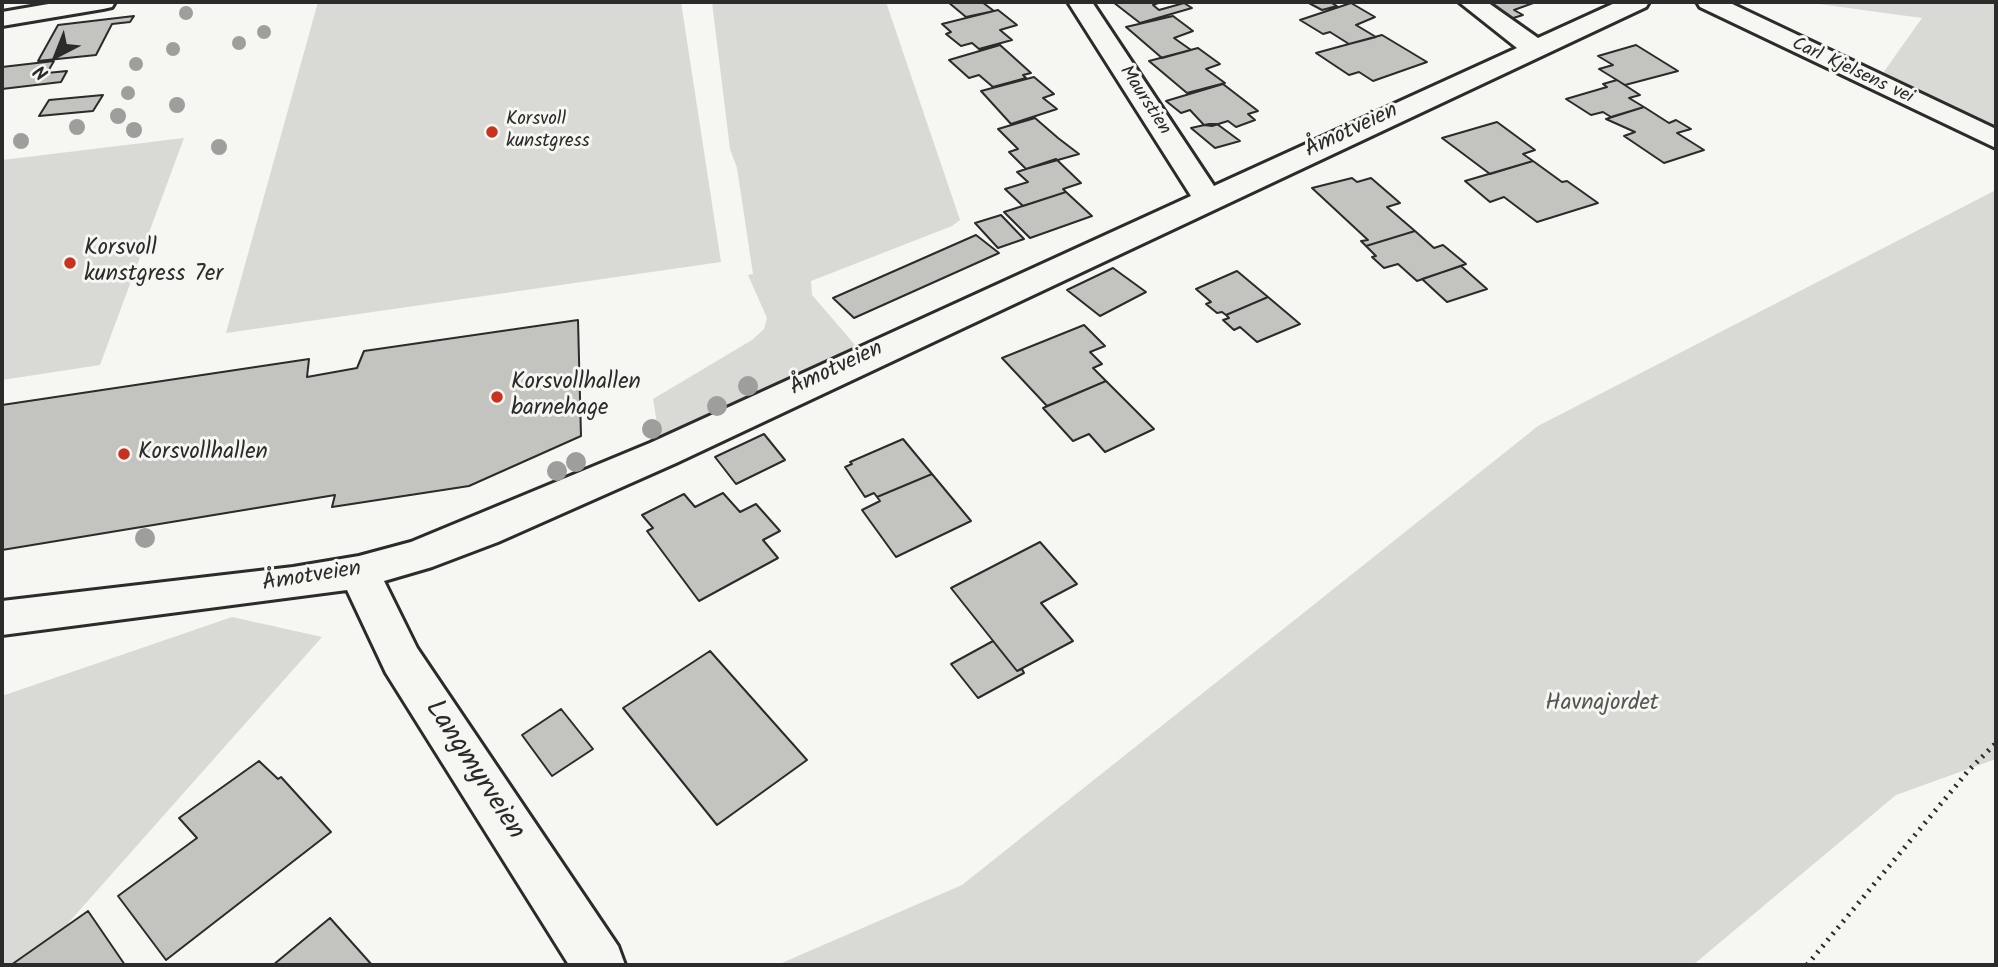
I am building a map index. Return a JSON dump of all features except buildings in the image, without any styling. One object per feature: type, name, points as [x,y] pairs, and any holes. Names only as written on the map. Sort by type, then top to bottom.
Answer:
[{"type":"street","points":[[2,19],[103,2]]},
{"type":"street","name":"Maurstien","points":[[1080,2],[1208,199]]},
{"type":"street","points":[[1471,2],[1533,47]]},
{"type":"street","name":"Åmotveien","points":[[2,618],[293,583],[359,572],[418,555],[484,531],[575,493],[1533,47],[1637,2]]},
{"type":"street","name":"Carl Kjelsens vei","points":[[1709,2],[1996,140]]},
{"type":"street","name":"Langmyrveien","points":[[359,572],[401,660],[599,965]]},
{"type":"path","points":[[1807,965],[1969,769],[1996,743]]},
{"type":"green space","name":"Korsvoll kunstgress","points":[[318,2],[681,2],[721,262],[226,333]]},
{"type":"green space","points":[[712,2],[886,2],[960,220],[952,226],[811,281],[812,295],[856,346],[659,436],[653,399],[752,340],[764,329],[767,318],[748,275],[753,274],[737,168],[730,149]]},
{"type":"green space","points":[[1804,2],[1996,2],[1996,127],[1883,73],[1922,18]]},
{"type":"green space","name":"Korsvoll kunstgress 7er","points":[[184,138],[100,365],[2,380],[2,160]]},
{"type":"green space","name":"Havnajordet","points":[[1996,190],[1996,759],[1896,795],[1693,965],[777,965],[962,885],[1538,426]]},
{"type":"green space","points":[[232,617],[322,637],[31,965],[2,965],[2,696]]},
{"type":"place","name":"Korsvoll kunstgress","points":[[492,132]]},
{"type":"place","name":"Korsvoll kunstgress 7er","points":[[70,263]]},
{"type":"place","name":"Korsvollhallen barnehage","points":[[497,397]]},
{"type":"place","name":"Korsvollhallen","points":[[124,454]]}]
